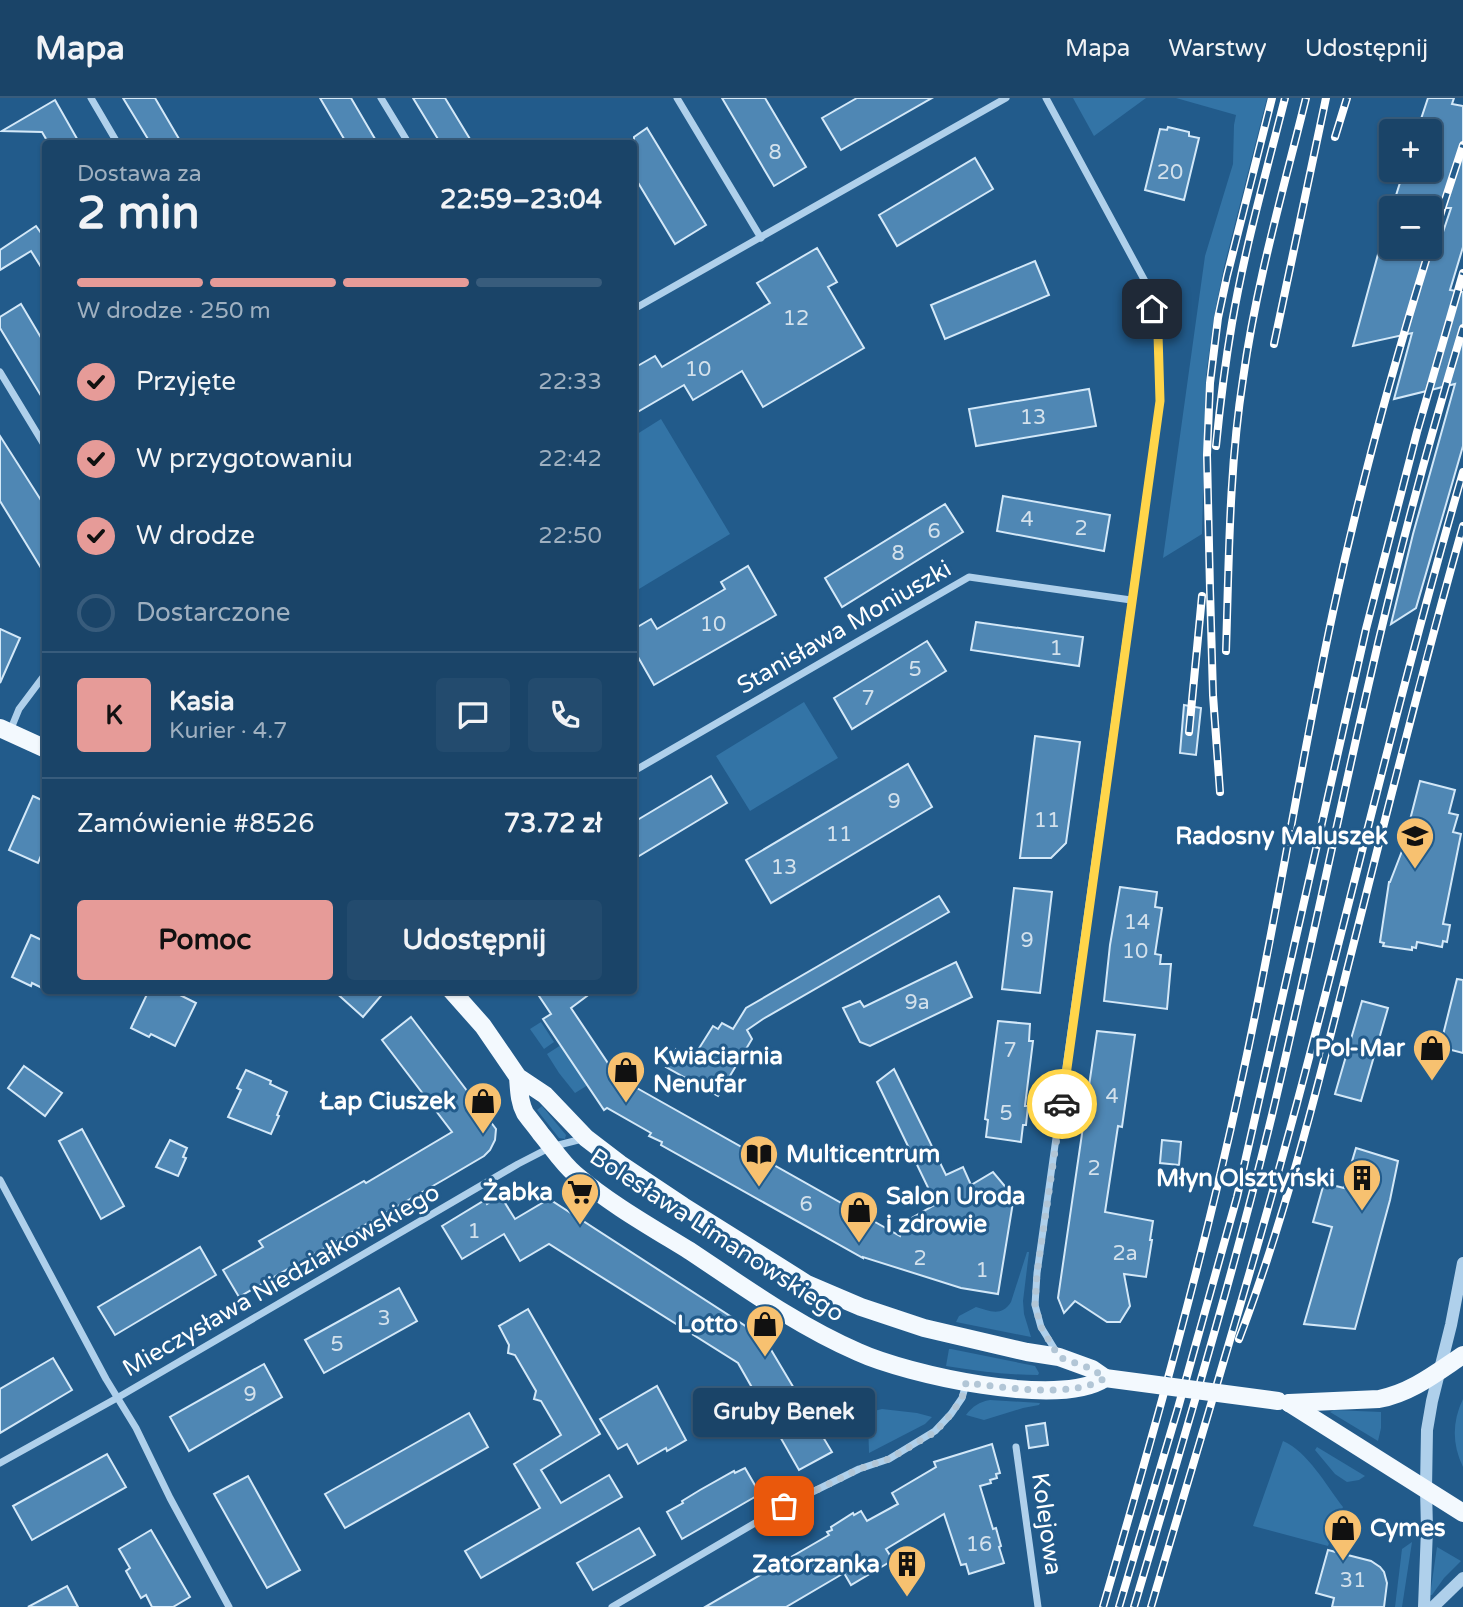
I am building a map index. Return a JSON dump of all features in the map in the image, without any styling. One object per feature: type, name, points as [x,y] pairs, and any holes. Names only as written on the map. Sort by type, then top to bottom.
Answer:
[{"type":"main road","points":[[5,730],[42,747]]},
{"type":"main road","name":"Bolesława Limanowskiego","points":[[455,994],[483,1026],[518,1077],[545,1095],[586,1138],[683,1206],[807,1284],[861,1307],[924,1328],[1059,1357],[1092,1369],[1105,1378],[1283,1402],[1379,1399],[1392,1396],[1411,1389],[1463,1355]]},
{"type":"main road","name":"Bolesława Limanowskiego","points":[[518,1077],[524,1111],[574,1173],[607,1198],[805,1326],[860,1353],[917,1373],[966,1383],[1023,1389],[1058,1389],[1083,1388],[1105,1378]]},
{"type":"main road","name":"Bolesława Limanowskiego","points":[[1283,1402],[1463,1513]]},
{"type":"street","points":[[91,98],[116,140]]},
{"type":"street","points":[[381,98],[407,140]]},
{"type":"street","points":[[677,98],[761,238]]},
{"type":"street","points":[[637,307],[1006,98]]},
{"type":"street","points":[[1046,98],[1146,283],[1158,334],[1160,401],[1037,1273],[1035,1305],[1041,1327],[1059,1357]]},
{"type":"street","points":[[0,372],[42,442]]},
{"type":"street","name":"Stanisława Moniuszki","points":[[637,769],[969,577],[1131,600]]},
{"type":"street","points":[[5,730],[42,678]]},
{"type":"street","name":"Mieczysława Niedziałkowskiego","points":[[0,1463],[551,1147],[586,1138]]},
{"type":"street","points":[[0,1180],[106,1378],[136,1428],[170,1498],[229,1607]]},
{"type":"street","points":[[1424,1607],[1427,1430],[1463,1263]]},
{"type":"street","points":[[612,1607],[784,1506],[859,1469],[889,1459],[935,1432],[962,1398],[966,1383]]},
{"type":"street","name":"Kolejowa","points":[[1016,1447],[1038,1607]]},
{"type":"street","points":[[1433,1607],[1463,1578]]},
{"type":"shaded area","points":[[1073,98],[1146,98],[1094,136]]},
{"type":"shaded area","points":[[1176,98],[1267,98],[1214,317],[1206,376],[1202,534],[1163,558],[1205,256],[1233,164],[1236,115]]},
{"type":"shaded area","points":[[661,419],[730,534],[637,590],[637,434]]},
{"type":"shaded area","points":[[804,702],[838,758],[750,811],[716,756]]},
{"type":"shaded area","points":[[541,1022],[554,1042],[544,1049],[530,1029]]},
{"type":"shaded area","points":[[561,1045],[588,1085],[575,1093],[547,1054]]},
{"type":"shaded area","points":[[542,1106],[566,1135],[565,1139],[559,1138],[537,1110]]},
{"type":"shaded area","points":[[1027,1252],[1023,1301],[1031,1337],[956,1322],[959,1316],[976,1307],[995,1312],[1004,1310],[1011,1302]]},
{"type":"shaded area","points":[[949,1349],[1035,1366],[1039,1373],[1003,1373],[946,1366]]},
{"type":"shaded area","points":[[1463,1399],[1463,1467],[1455,1433]]},
{"type":"shaded area","points":[[990,1400],[1040,1403],[984,1420],[966,1415],[976,1405]]},
{"type":"shaded area","points":[[882,1409],[932,1417],[925,1424],[869,1453],[868,1420],[874,1411]]},
{"type":"shaded area","points":[[1330,1412],[1381,1412],[1378,1441]]},
{"type":"shaded area","points":[[1283,1441],[1301,1453],[1343,1507],[1328,1546],[1253,1526]]},
{"type":"shaded area","points":[[1317,1447],[1365,1476],[1347,1482],[1335,1474],[1315,1450]]},
{"type":"shaded area","points":[[1412,1542],[1402,1607],[1395,1607],[1402,1549]]},
{"type":"shaded area","points":[[1437,1547],[1461,1561],[1430,1595]]},
{"type":"building","points":[[123,98],[155,98],[180,140],[149,140]]},
{"type":"building","points":[[320,98],[351,98],[376,140],[345,140]]},
{"type":"building","points":[[413,98],[445,98],[471,140],[439,140]]},
{"type":"building","points":[[722,98],[765,98],[806,167],[774,186]]},
{"type":"building","points":[[857,98],[932,98],[841,150],[822,118]]},
{"type":"building","points":[[1428,98],[1454,98],[1452,104],[1463,106],[1463,247],[1450,290],[1463,292],[1463,446],[1416,608],[1391,624],[1455,384],[1394,399],[1412,333],[1353,346],[1379,251],[1379,259],[1442,259],[1442,235],[1451,208],[1442,208],[1442,196],[1396,196],[1400,182],[1442,182],[1442,119],[1421,119]]},
{"type":"building","points":[[55,100],[78,140],[47,140],[42,132],[2,131]]},
{"type":"building","points":[[1168,127],[1189,132],[1189,136],[1199,138],[1184,200],[1145,190],[1160,129],[1167,130]]},
{"type":"building","points":[[647,128],[706,225],[675,244],[637,181],[637,140],[634,140],[634,137]]},
{"type":"building","points":[[975,158],[993,189],[897,246],[879,215]]},
{"type":"building","points":[[36,226],[42,234],[42,269],[31,251],[0,270],[0,250]]},
{"type":"building","points":[[817,248],[837,282],[828,287],[864,348],[763,407],[742,371],[693,400],[684,385],[637,412],[637,366],[655,356],[662,367],[770,303],[757,283]]},
{"type":"building","points":[[1035,261],[1049,295],[945,339],[931,305]]},
{"type":"building","points":[[21,304],[42,339],[42,397],[0,328],[0,317]]},
{"type":"building","points":[[1089,389],[1096,426],[976,446],[969,409]]},
{"type":"building","points":[[0,436],[42,502],[42,569],[0,501]]},
{"type":"building","points":[[1003,496],[1110,515],[1104,551],[997,531]]},
{"type":"building","points":[[945,504],[963,532],[842,607],[825,578]]},
{"type":"building","points":[[748,566],[776,615],[654,685],[637,655],[637,627],[651,619],[657,629],[725,589],[721,582]]},
{"type":"building","points":[[976,622],[1083,637],[1079,666],[971,650]]},
{"type":"building","points":[[0,629],[20,638],[0,683]]},
{"type":"building","points":[[927,641],[946,671],[852,729],[834,698]]},
{"type":"building","points":[[1184,705],[1201,708],[1196,755],[1180,753]]},
{"type":"building","points":[[1035,736],[1080,742],[1066,843],[1051,858],[1020,858]]},
{"type":"building","points":[[908,764],[932,807],[771,903],[746,860]]},
{"type":"building","points":[[711,776],[727,803],[637,857],[637,820]]},
{"type":"building","points":[[1420,781],[1455,790],[1449,813],[1458,815],[1453,832],[1461,834],[1443,924],[1450,925],[1447,942],[1443,941],[1442,947],[1417,942],[1416,948],[1412,947],[1412,950],[1383,946],[1384,943],[1380,942],[1389,882],[1402,851]]},
{"type":"building","points":[[33,796],[42,800],[42,854],[38,863],[9,850]]},
{"type":"building","points":[[1120,887],[1157,892],[1155,907],[1162,908],[1155,954],[1161,955],[1160,964],[1171,964],[1167,1009],[1104,1001]]},
{"type":"building","points":[[1014,888],[1052,892],[1040,993],[1002,989]]},
{"type":"building","points":[[939,896],[949,912],[747,1030],[752,1039],[718,1096],[666,1067],[676,1049],[693,1058],[713,1026],[718,1029],[722,1023],[733,1029],[746,1008]]},
{"type":"building","points":[[31,935],[42,940],[42,988],[12,977]]},
{"type":"building","points":[[956,962],[972,997],[870,1046],[860,1042],[843,1008],[860,1001],[864,1007]]},
{"type":"building","points":[[1457,979],[1463,980],[1463,1053],[1440,1047]]},
{"type":"building","points":[[147,994],[178,994],[196,1003],[175,1046],[131,1028]]},
{"type":"building","points":[[337,994],[383,994],[363,1017]]},
{"type":"building","points":[[538,994],[590,994],[571,1008],[630,1096],[635,1087],[900,1236],[903,1223],[936,1204],[877,1082],[894,1069],[946,1175],[963,1167],[971,1185],[993,1172],[1008,1190],[1015,1190],[998,1294],[961,1288],[863,1258],[661,1145],[662,1142],[649,1136],[651,1133],[607,1108],[604,1110],[543,1019],[551,1014]]},
{"type":"building","points":[[1362,1001],[1388,1008],[1361,1101],[1335,1094]]},
{"type":"building","points":[[411,1017],[496,1129],[490,1150],[445,1179],[239,1297],[223,1270],[263,1247],[259,1241],[364,1181],[366,1183],[452,1132],[382,1040]]},
{"type":"building","points":[[998,1021],[1030,1024],[1029,1041],[1033,1041],[1025,1106],[1028,1106],[1026,1125],[1023,1125],[1021,1142],[986,1137],[988,1120],[985,1119]]},
{"type":"building","points":[[1097,1031],[1135,1035],[1122,1127],[1118,1126],[1105,1212],[1153,1221],[1146,1277],[1124,1274],[1130,1306],[1120,1322],[1107,1322],[1075,1301],[1064,1313],[1058,1298]]},
{"type":"building","points":[[24,1066],[62,1093],[45,1116],[8,1088]]},
{"type":"building","points":[[246,1070],[271,1081],[270,1084],[287,1092],[271,1134],[228,1117],[241,1090],[237,1088]]},
{"type":"building","points":[[82,1129],[124,1206],[101,1219],[59,1141]]},
{"type":"building","points":[[170,1140],[187,1148],[183,1157],[186,1158],[178,1176],[156,1167]]},
{"type":"building","points":[[1162,1140],[1181,1142],[1179,1165],[1160,1163]]},
{"type":"building","points":[[1356,1148],[1398,1161],[1355,1329],[1304,1324],[1332,1227],[1313,1222],[1324,1183],[1344,1188]]},
{"type":"building","points":[[500,1195],[515,1219],[549,1199],[764,1338],[832,1452],[799,1470],[738,1363],[549,1244],[520,1261],[504,1234],[462,1259],[442,1226],[485,1200],[487,1204]]},
{"type":"building","points":[[200,1247],[216,1275],[115,1335],[98,1307]]},
{"type":"building","points":[[399,1288],[417,1321],[324,1373],[305,1340]]},
{"type":"building","points":[[528,1309],[600,1434],[541,1470],[561,1503],[609,1475],[622,1497],[481,1578],[465,1551],[540,1508],[514,1464],[561,1435],[541,1401],[534,1399],[536,1391],[515,1355],[508,1353],[509,1345],[499,1326]]},
{"type":"building","points":[[53,1358],[72,1390],[0,1433],[0,1389]]},
{"type":"building","points":[[264,1364],[282,1397],[189,1451],[170,1417]]},
{"type":"building","points":[[657,1386],[686,1440],[638,1464],[627,1444],[618,1449],[600,1419]]},
{"type":"building","points":[[469,1413],[488,1447],[345,1528],[325,1494]]},
{"type":"building","points":[[1045,1423],[1048,1445],[1029,1448],[1026,1426]]},
{"type":"building","points":[[992,1444],[1000,1473],[996,1474],[997,1478],[990,1480],[991,1483],[980,1486],[993,1529],[996,1528],[1004,1563],[969,1574],[966,1564],[961,1565],[944,1514],[886,1549],[893,1560],[851,1585],[844,1573],[786,1607],[705,1607],[829,1535],[827,1532],[832,1530],[831,1527],[853,1513],[854,1515],[861,1511],[867,1521],[898,1504],[892,1493],[936,1467],[934,1462]]},
{"type":"building","points":[[107,1454],[126,1487],[32,1540],[13,1506]]},
{"type":"building","points":[[745,1468],[760,1494],[682,1539],[667,1512],[700,1490],[734,1471],[735,1473]]},
{"type":"building","points":[[248,1476],[300,1570],[267,1588],[214,1494]]},
{"type":"building","points":[[639,1528],[655,1555],[593,1590],[577,1563]]},
{"type":"building","points":[[151,1530],[190,1597],[173,1607],[152,1607],[146,1595],[141,1598],[126,1571],[130,1568],[119,1549]]},
{"type":"building","points":[[1328,1550],[1371,1561],[1380,1567],[1387,1583],[1384,1607],[1332,1607],[1334,1598],[1316,1593]]},
{"type":"building","points":[[67,1586],[78,1607],[28,1607]]},
{"type":"railway","points":[[1220,792],[1213,695],[1210,589],[1207,455],[1210,383],[1218,318],[1227,276],[1272,98]]},
{"type":"railway","points":[[1216,446],[1237,295],[1285,98]]},
{"type":"railway","points":[[1226,651],[1232,481],[1248,343],[1306,98]]},
{"type":"railway","points":[[1274,344],[1326,98]]},
{"type":"railway","points":[[1335,137],[1347,98]]},
{"type":"railway","points":[[1103,1607],[1210,1218],[1253,1028],[1321,671],[1360,494],[1408,318],[1463,145]]},
{"type":"railway","points":[[1119,1607],[1237,1197],[1366,629],[1417,432],[1463,273]]},
{"type":"railway","points":[[1134,1607],[1257,1177],[1389,597],[1463,328]]},
{"type":"railway","points":[[1151,1607],[1287,1140],[1401,697],[1463,472]]},
{"type":"railway","points":[[1239,1339],[1272,1246],[1300,1152],[1463,526]]},
{"type":"railway","points":[[1189,732],[1202,596]]},
{"type":"way so far","points":[[784,1506],[859,1469],[889,1459],[935,1432],[962,1398],[966,1383],[1023,1389],[1058,1389],[1083,1388],[1105,1378],[1079,1363],[1059,1357],[1041,1327],[1035,1305],[1037,1273],[1062,1104]]},
{"type":"place","name":"Radosny Maluszek","points":[[1415,870]]},
{"type":"place","name":"Pol-Mar","points":[[1432,1082]]},
{"type":"place","name":"Kwiaciarnia Nenufar","points":[[626,1104]]},
{"type":"place","name":"Łap Ciuszek","points":[[483,1135]]},
{"type":"place","name":"Multicentrum","points":[[759,1188]]},
{"type":"place","name":"Młyn Olsztyński","points":[[1362,1212]]},
{"type":"place","name":"Żabka","points":[[580,1226]]},
{"type":"place","name":"Salon Uroda i zdrowie","points":[[859,1244]]},
{"type":"place","name":"Lotto","points":[[765,1358]]},
{"type":"place","name":"Gruby Benek","points":[[784,1506]]},
{"type":"place","name":"Cymes","points":[[1343,1562]]},
{"type":"place","name":"Zatorzanka","points":[[907,1598]]},
{"type":"route","points":[[1062,1104],[1160,401],[1158,334],[1152,309]]}]
